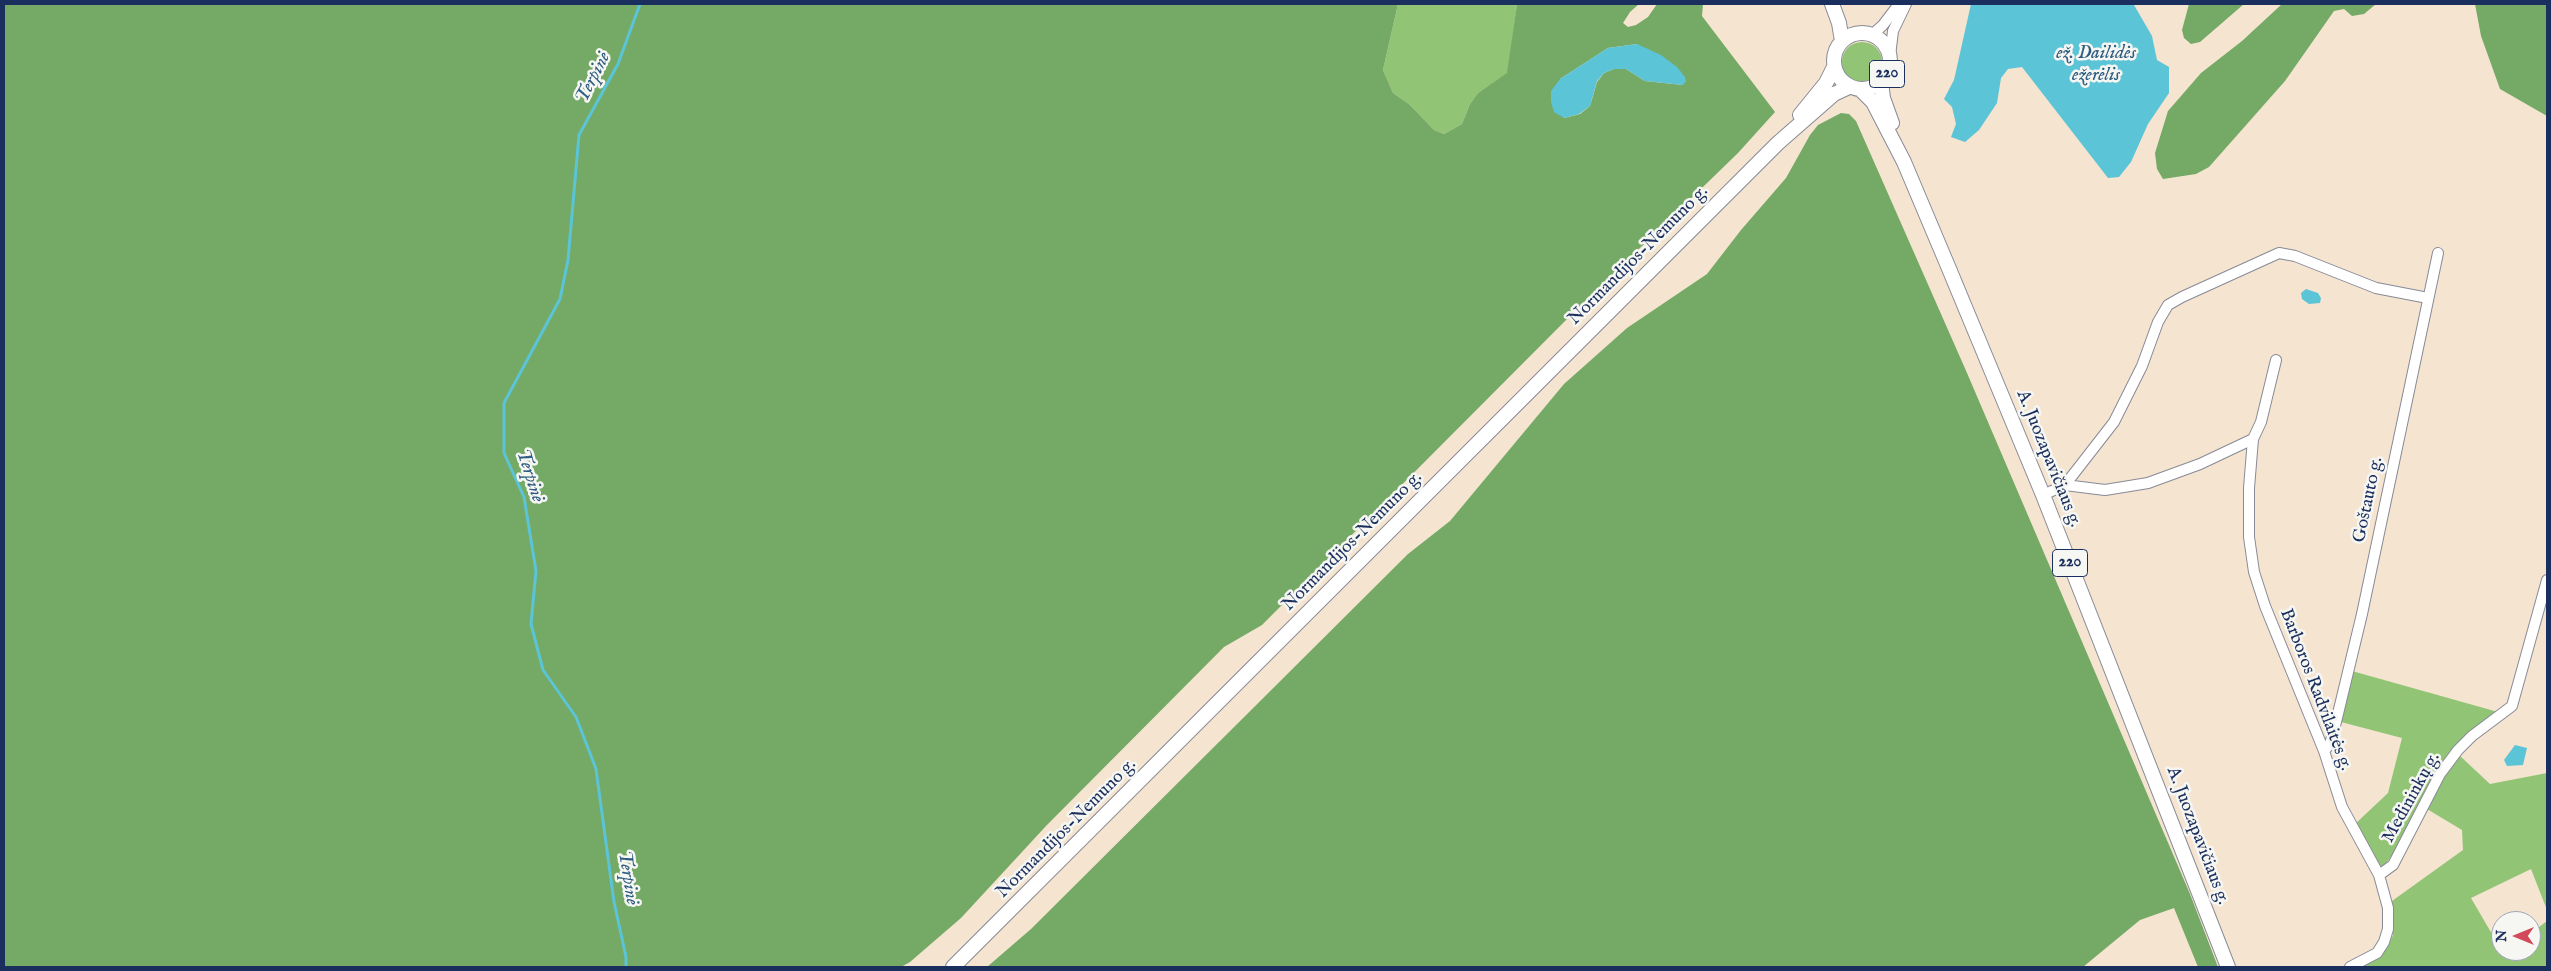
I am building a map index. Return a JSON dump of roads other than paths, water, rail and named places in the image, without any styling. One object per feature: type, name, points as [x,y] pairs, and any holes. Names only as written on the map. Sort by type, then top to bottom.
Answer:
[{"type":"main road","points":[[1832,4],[1840,23],[1842,41]]},
{"type":"main road","name":"220","points":[[1834,67],[1839,78],[1855,88],[1872,88],[1881,82],[1887,74],[1890,56],[1880,40],[1867,34],[1848,20],[1841,4]]},
{"type":"main road","points":[[1834,67],[1834,58],[1842,41],[1851,35],[1867,34]]},
{"type":"main road","name":"Normandijos-Nemuno g.","points":[[1778,143],[1826,83],[1834,67]]},
{"type":"main road","name":"A. Juozapavičiaus g.","points":[[1881,82],[1883,98],[1904,162],[2043,495],[2228,967]]},
{"type":"main road","name":"Normandijos-Nemuno g.","points":[[953,967],[1778,143],[1834,94],[1855,88]]},
{"type":"main road","name":"A. Juozapavičiaus g.","points":[[1855,88],[1873,102],[1904,162]]},
{"type":"street","points":[[1867,34],[1883,25],[1899,4]]},
{"type":"street","points":[[1890,56],[1894,31],[1906,4]]},
{"type":"street","points":[[2043,495],[2065,485],[2114,422],[2142,366],[2158,322],[2168,305],[2182,297],[2279,253],[2295,256],[2376,288],[2428,298]]},
{"type":"street","name":"Goštauto g.","points":[[2324,751],[2330,744],[2362,614],[2438,254]]},
{"type":"street","name":"Barboros Radvilaitės g.","points":[[2276,360],[2261,422],[2253,439],[2249,488],[2249,537],[2254,572],[2265,606],[2324,751],[2342,807],[2379,876],[2388,908],[2388,930],[2384,942],[2377,953],[2350,967]]},
{"type":"street","points":[[2065,485],[2105,490],[2148,483],[2200,464],[2253,439]]},
{"type":"street","name":"Medininkų g.","points":[[2379,876],[2393,865],[2440,774],[2458,750],[2472,736],[2512,706],[2547,580]]},
{"type":"water","name":"ež. Dailidės ežerėlis","points":[[1971,4],[2134,5],[2152,36],[2157,60],[2169,67],[2169,93],[2148,124],[2131,162],[2119,177],[2108,178],[2022,67],[2008,69],[2001,78],[1997,103],[1979,130],[1965,142],[1951,137],[1956,124],[1952,107],[1944,99],[1954,80]]},
{"type":"water","points":[[1637,44],[1661,55],[1677,67],[1685,77],[1686,81],[1683,85],[1645,81],[1626,69],[1614,69],[1604,73],[1597,81],[1590,106],[1579,114],[1564,118],[1554,112],[1551,102],[1551,91],[1560,79],[1608,48]]},
{"type":"water","points":[[2306,289],[2318,293],[2321,298],[2320,303],[2309,304],[2302,299],[2301,293]]},
{"type":"water","points":[[2515,745],[2527,748],[2523,765],[2507,766],[2504,760]]},
{"type":"waterway","name":"Terpinė","points":[[626,967],[626,957],[614,902],[596,769],[576,717],[543,670],[531,624],[536,571],[524,497],[504,453],[504,403],[560,299],[568,260],[579,135],[618,64],[640,4]]}]
